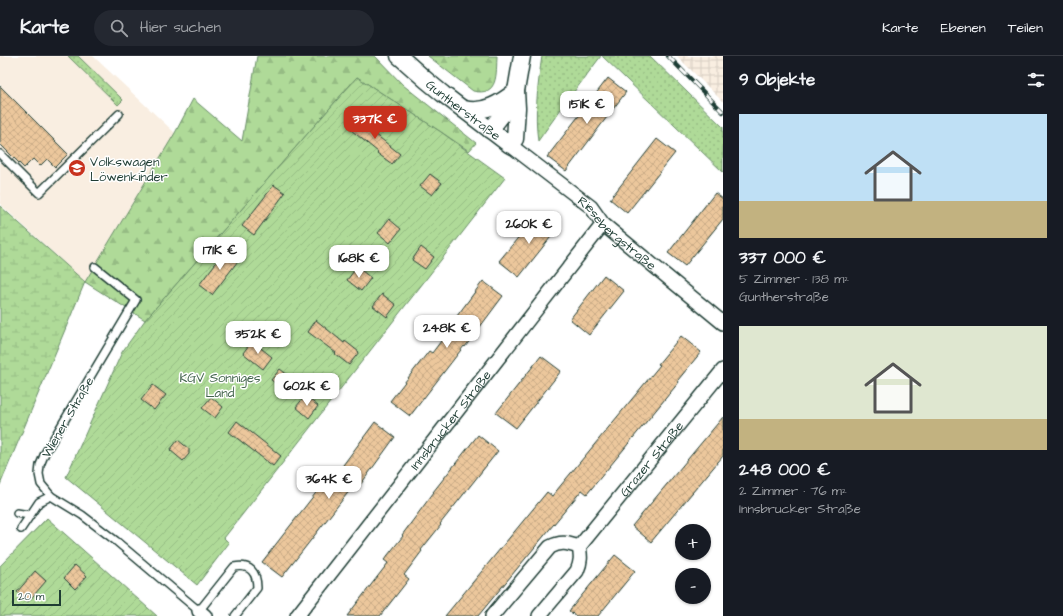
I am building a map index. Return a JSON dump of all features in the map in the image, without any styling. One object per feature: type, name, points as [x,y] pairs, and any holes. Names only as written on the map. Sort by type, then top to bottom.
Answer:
[{"type":"street","name":"Guntherstraße","points":[[400,56],[426,80],[510,145]]},
{"type":"street","points":[[510,145],[515,138],[517,108],[516,91],[522,56]]},
{"type":"street","points":[[464,109],[475,111],[486,109],[499,103],[516,91]]},
{"type":"street","points":[[490,130],[508,106],[516,91]]},
{"type":"street","name":"Riesebergstraße","points":[[510,145],[591,207],[603,224],[723,323]]},
{"type":"street","name":"Innsbrucker Straße","points":[[297,616],[603,224]]},
{"type":"street","name":"Grazer Straße","points":[[579,547],[723,370]]},
{"type":"street","points":[[492,616],[550,547],[557,543],[566,543],[579,547],[581,563],[577,571],[539,616]]},
{"type":"lane","points":[[0,154],[39,194],[119,114]]},
{"type":"lane","name":"Wiener Straße","points":[[95,267],[136,300],[45,453],[40,465],[39,474],[42,484],[51,496],[82,515],[116,541],[202,614]]},
{"type":"lane","points":[[21,529],[39,502],[51,496]]},
{"type":"lane","points":[[17,513],[29,515]]},
{"type":"lane","points":[[202,614],[234,566],[242,565],[252,570],[257,579],[257,588],[235,616]]},
{"type":"shaded area","name":"Volkswagen Löwenkinder","points":[[0,56],[93,56],[175,133],[85,282],[0,204]]},
{"type":"shaded area","points":[[677,56],[723,56],[723,102]]},
{"type":"green space","points":[[68,56],[78,56],[123,100],[118,105]]},
{"type":"green space","points":[[257,56],[375,56],[403,85],[476,143],[469,151],[357,77],[145,320],[85,282],[175,133],[193,99],[242,141]]},
{"type":"green space","points":[[428,56],[497,56],[496,76],[492,87],[481,92],[473,91]]},
{"type":"green space","points":[[542,56],[601,56],[538,141],[536,109]]},
{"type":"green space","points":[[602,56],[650,56],[723,127],[723,172]]},
{"type":"green space","name":"KGV Sonniges Land","points":[[357,77],[441,132],[505,178],[224,538],[229,543],[197,585],[66,477],[122,352],[145,320]]},
{"type":"green space","points":[[0,206],[85,282],[0,485]]},
{"type":"green space","points":[[47,518],[157,616],[0,616],[0,566]]},
{"type":"building","points":[[608,78],[626,92],[566,171],[547,157]]},
{"type":"building","name":"Volkswagen Löwenkinder","points":[[0,86],[68,154],[55,167],[47,159],[40,166],[33,159],[24,168],[0,144]]},
{"type":"building","points":[[362,116],[374,126],[370,130],[400,154],[392,164],[351,130]]},
{"type":"building","points":[[657,139],[675,153],[627,213],[610,199]]},
{"type":"building","points":[[430,174],[442,183],[432,195],[420,186]]},
{"type":"building","points":[[274,185],[285,193],[254,235],[242,226]]},
{"type":"building","points":[[715,193],[723,199],[723,219],[685,266],[668,253]]},
{"type":"building","points":[[539,212],[558,228],[519,277],[499,261]]},
{"type":"building","points":[[389,219],[401,229],[390,243],[378,233]]},
{"type":"building","points":[[228,247],[241,257],[212,295],[199,285]]},
{"type":"building","points":[[421,247],[434,257],[425,269],[412,260]]},
{"type":"building","points":[[357,267],[371,278],[361,291],[347,280]]},
{"type":"building","points":[[604,275],[624,291],[589,335],[570,319]]},
{"type":"building","points":[[483,281],[503,296],[465,347],[464,346],[410,416],[390,401],[429,351],[432,353],[447,333],[445,332]]},
{"type":"building","points":[[382,294],[396,305],[387,317],[373,306]]},
{"type":"building","points":[[316,320],[344,343],[345,341],[359,352],[349,365],[308,332]]},
{"type":"building","points":[[681,336],[701,352],[678,380],[679,382],[587,494],[582,490],[478,616],[445,616],[547,492],[552,496],[660,365],[658,364]]},
{"type":"building","points":[[252,341],[272,357],[263,369],[243,353]]},
{"type":"building","points":[[541,356],[561,371],[516,428],[496,413]]},
{"type":"building","points":[[280,369],[293,379],[285,390],[271,380]]},
{"type":"building","points":[[153,385],[166,395],[154,410],[141,400]]},
{"type":"building","points":[[305,396],[318,406],[309,418],[296,407]]},
{"type":"building","points":[[211,397],[223,407],[215,418],[202,408]]},
{"type":"building","points":[[723,417],[723,456],[651,542],[632,526]]},
{"type":"building","points":[[237,421],[281,456],[273,466],[229,432]]},
{"type":"building","points":[[375,422],[395,437],[358,488],[354,485],[282,577],[262,562],[322,485],[326,488]]},
{"type":"building","points":[[478,435],[498,451],[421,550],[422,551],[404,575],[409,579],[380,616],[347,616],[388,563],[384,560],[403,536],[402,535],[433,492]]},
{"type":"building","points":[[178,440],[189,449],[189,454],[183,461],[170,450]]},
{"type":"building","points":[[615,555],[635,571],[598,616],[576,616],[569,611]]},
{"type":"building","points":[[75,565],[87,576],[75,589],[64,578]]},
{"type":"building","points":[[35,571],[46,581],[28,602],[17,592]]},
{"type":"railway","points":[[668,56],[723,112]]},
{"type":"place","name":"Volkswagen Löwenkinder","points":[[77,168]]}]
